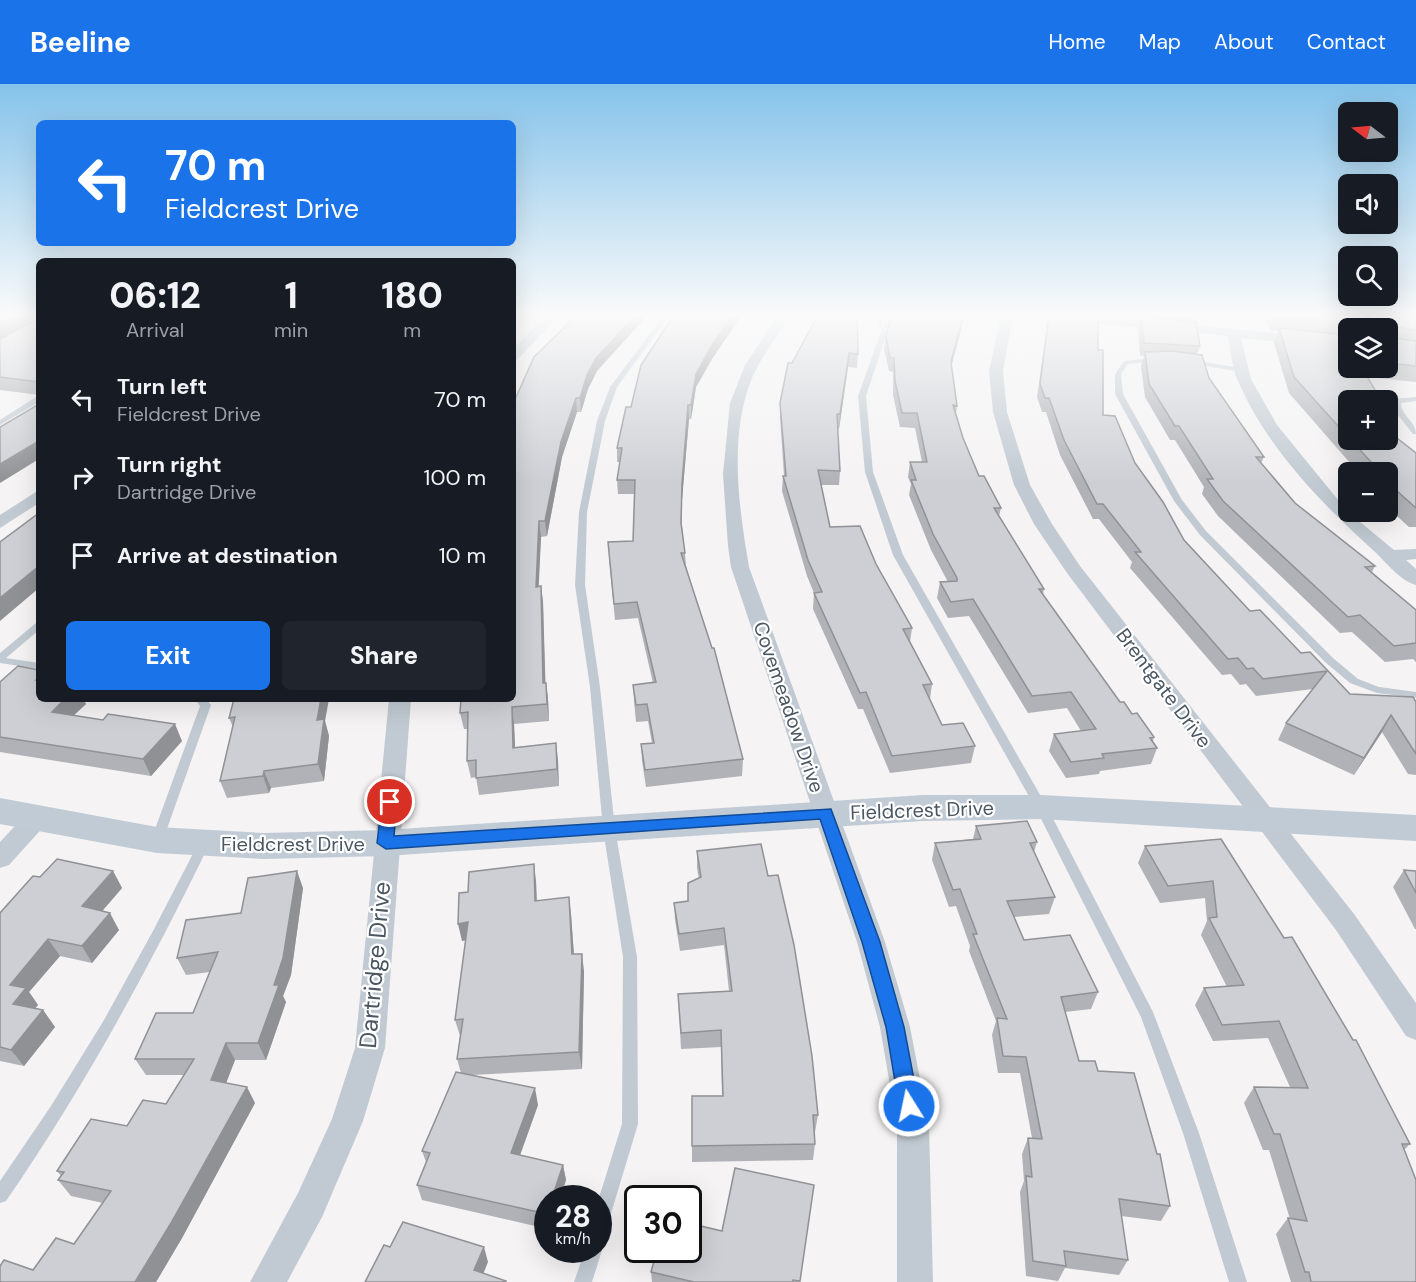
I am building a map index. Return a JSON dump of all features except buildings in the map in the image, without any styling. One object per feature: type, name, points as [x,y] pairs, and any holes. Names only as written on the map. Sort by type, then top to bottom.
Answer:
[{"type":"street","name":"Covemeadow Drive","points":[[751,371],[740,395],[731,448],[733,526],[740,567],[871,942],[895,1027],[912,1126],[915,1282]]},
{"type":"street","name":"Brentgate Drive","points":[[996,371],[996,391],[1022,485],[1043,524],[1073,569],[1410,1006],[1416,1027]]},
{"type":"street","points":[[1241,371],[1252,397],[1296,461],[1334,506],[1416,579]]},
{"type":"street","points":[[0,523],[36,497]]},
{"type":"street","points":[[1388,556],[1416,554]]},
{"type":"street","name":"Dartridge Drive","points":[[268,1282],[310,1205],[347,1121],[370,1047],[381,945],[386,843],[400,702]]},
{"type":"street","name":"Fieldcrest Drive","points":[[0,811],[158,840],[203,845],[386,843],[825,813],[1041,807],[1416,828]]},
{"type":"street","points":[[0,858],[38,818]]},
{"type":"lane","points":[[612,1185],[630,1124],[630,957],[609,829],[595,687],[580,585],[583,512],[601,420],[614,387],[626,371]]},
{"type":"lane","points":[[869,371],[863,387],[869,472],[898,555],[1041,807],[1148,1016],[1191,1133],[1238,1282]]},
{"type":"lane","points":[[1120,371],[1118,374],[1119,394],[1178,501],[1203,533],[1329,660],[1354,681],[1377,690],[1416,695]]},
{"type":"lane","points":[[1416,399],[1397,401],[1397,409],[1416,432]]},
{"type":"lane","points":[[0,423],[36,401]]},
{"type":"lane","points":[[0,659],[36,627]]},
{"type":"lane","points":[[0,659],[36,665]]},
{"type":"lane","points":[[158,840],[206,705],[203,702]]},
{"type":"lane","points":[[0,1195],[30,1154],[110,1022],[203,845]]},
{"type":"lane","points":[[583,1282],[588,1263]]},
{"type":"route","points":[[390,802],[386,843],[825,813],[871,942],[895,1027],[909,1106]]}]
